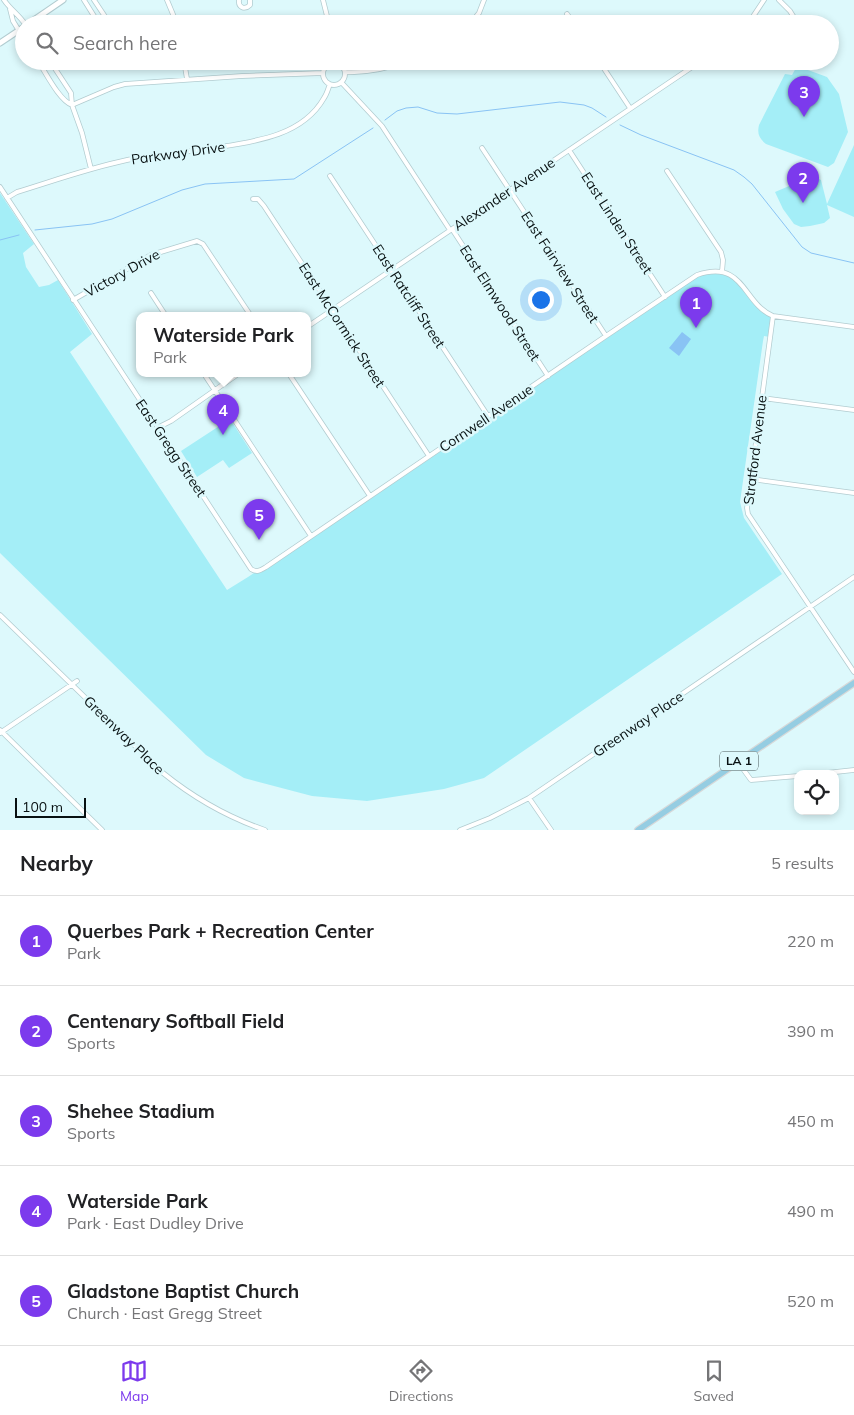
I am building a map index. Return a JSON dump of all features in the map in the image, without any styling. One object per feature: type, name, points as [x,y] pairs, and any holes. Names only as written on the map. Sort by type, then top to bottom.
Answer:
[{"type":"main road","name":"LA 1","points":[[638,830],[854,683]]},
{"type":"street","points":[[4,0],[15,25]]},
{"type":"street","points":[[41,15],[63,0]]},
{"type":"street","points":[[84,0],[94,15]]},
{"type":"street","points":[[94,0],[104,15]]},
{"type":"street","points":[[167,0],[173,15]]},
{"type":"street","points":[[239,0],[240,7],[244,8],[248,8],[250,0]]},
{"type":"street","points":[[323,0],[327,15]]},
{"type":"street","points":[[754,15],[764,0]]},
{"type":"street","points":[[779,0],[792,15]]},
{"type":"street","points":[[477,15],[484,1]]},
{"type":"street","points":[[10,10],[17,15]]},
{"type":"street","points":[[0,43],[15,32]]},
{"type":"street","points":[[44,70],[63,99],[72,105],[125,84],[187,79],[323,73]]},
{"type":"street","points":[[56,70],[71,93],[72,105],[82,133],[91,169]]},
{"type":"street","points":[[186,70],[187,79]]},
{"type":"street","points":[[324,70],[325,80],[335,85],[341,82],[345,72],[379,70]]},
{"type":"street","points":[[605,70],[630,108]]},
{"type":"street","name":"Alexander Avenue","points":[[311,324],[687,70]]},
{"type":"street","name":"East Elmwood Street","points":[[341,82],[382,126],[548,376]]},
{"type":"street","name":"Parkway Drive","points":[[7,198],[17,192],[127,160],[240,144],[272,137],[296,126],[306,118],[324,98],[330,84]]},
{"type":"street","name":"East Fairview Street","points":[[482,148],[606,336]]},
{"type":"street","name":"East Linden Street","points":[[569,150],[665,297]]},
{"type":"street","points":[[667,171],[721,252],[723,260],[722,272],[742,283],[759,306],[773,316],[854,327]]},
{"type":"street","name":"East Ratcliff Street","points":[[330,176],[488,416]]},
{"type":"street","name":"East Gregg Street","points":[[0,187],[252,570]]},
{"type":"street","name":"East McCormick Street","points":[[253,199],[258,199],[264,206],[429,456]]},
{"type":"street","name":"Victory Drive","points":[[73,300],[156,252],[194,241],[204,244],[248,312]]},
{"type":"street","name":"Cornwell Avenue","points":[[252,570],[261,570],[697,275],[709,272],[722,272]]},
{"type":"street","points":[[151,293],[163,312]]},
{"type":"street","name":"Stratford Avenue","points":[[773,316],[747,508],[748,514],[854,672]]},
{"type":"street","points":[[206,377],[311,536]]},
{"type":"street","points":[[158,428],[234,377]]},
{"type":"street","points":[[292,377],[370,496]]},
{"type":"street","points":[[762,398],[854,410]]},
{"type":"street","points":[[751,479],[854,493]]},
{"type":"street","name":"Greenway Place","points":[[460,830],[490,818],[529,798],[854,577]]},
{"type":"street","name":"Greenway Place","points":[[0,615],[149,760],[181,788],[223,813],[265,830]]},
{"type":"street","points":[[77,681],[1,732],[102,830]]},
{"type":"street","points":[[738,762],[751,780],[794,776]]},
{"type":"street","points":[[839,772],[854,770]]},
{"type":"street","points":[[529,798],[551,830]]},
{"type":"shaded area","points":[[795,70],[808,70],[827,77],[839,94],[848,132],[834,163],[828,167],[766,144],[759,136],[759,125],[785,74],[792,75]]},
{"type":"shaded area","points":[[854,145],[854,217],[827,205],[830,218],[824,223],[801,227],[794,224],[783,209],[775,192],[808,178],[815,177],[821,180],[827,204]]},
{"type":"shaded area","points":[[0,193],[34,244],[23,253],[26,267],[39,287],[49,285],[58,280],[92,334],[70,352],[227,590],[254,573],[262,572],[521,397],[520,395],[610,336],[694,277],[718,272],[735,278],[755,302],[773,316],[770,337],[764,336],[763,341],[740,502],[744,518],[782,574],[484,778],[444,789],[367,801],[312,796],[244,778],[206,755],[0,553]]},
{"type":"shaded area","points":[[682,332],[691,339],[679,356],[669,348]]},
{"type":"shaded area","points":[[230,419],[252,453],[229,468],[223,460],[197,477],[181,451]]},
{"type":"waterway","points":[[385,120],[397,111],[406,108],[418,107],[437,113],[457,114],[560,102],[584,105],[606,117]]},
{"type":"waterway","points":[[620,125],[641,135],[734,170],[752,184],[802,247],[811,253],[854,263]]},
{"type":"waterway","points":[[35,230],[92,224],[112,219],[182,190],[205,184],[294,179],[373,128]]},
{"type":"waterway","points":[[0,240],[19,235]]},
{"type":"place","name":"Shehee Stadium","points":[[804,117]]},
{"type":"place","name":"Centenary Softball Field","points":[[803,203]]},
{"type":"place","name":"Querbes Park + Recreation Center","points":[[696,328]]},
{"type":"place","name":"Waterside Park","points":[[223,435]]},
{"type":"place","name":"Gladstone Baptist Church","points":[[259,540]]}]
